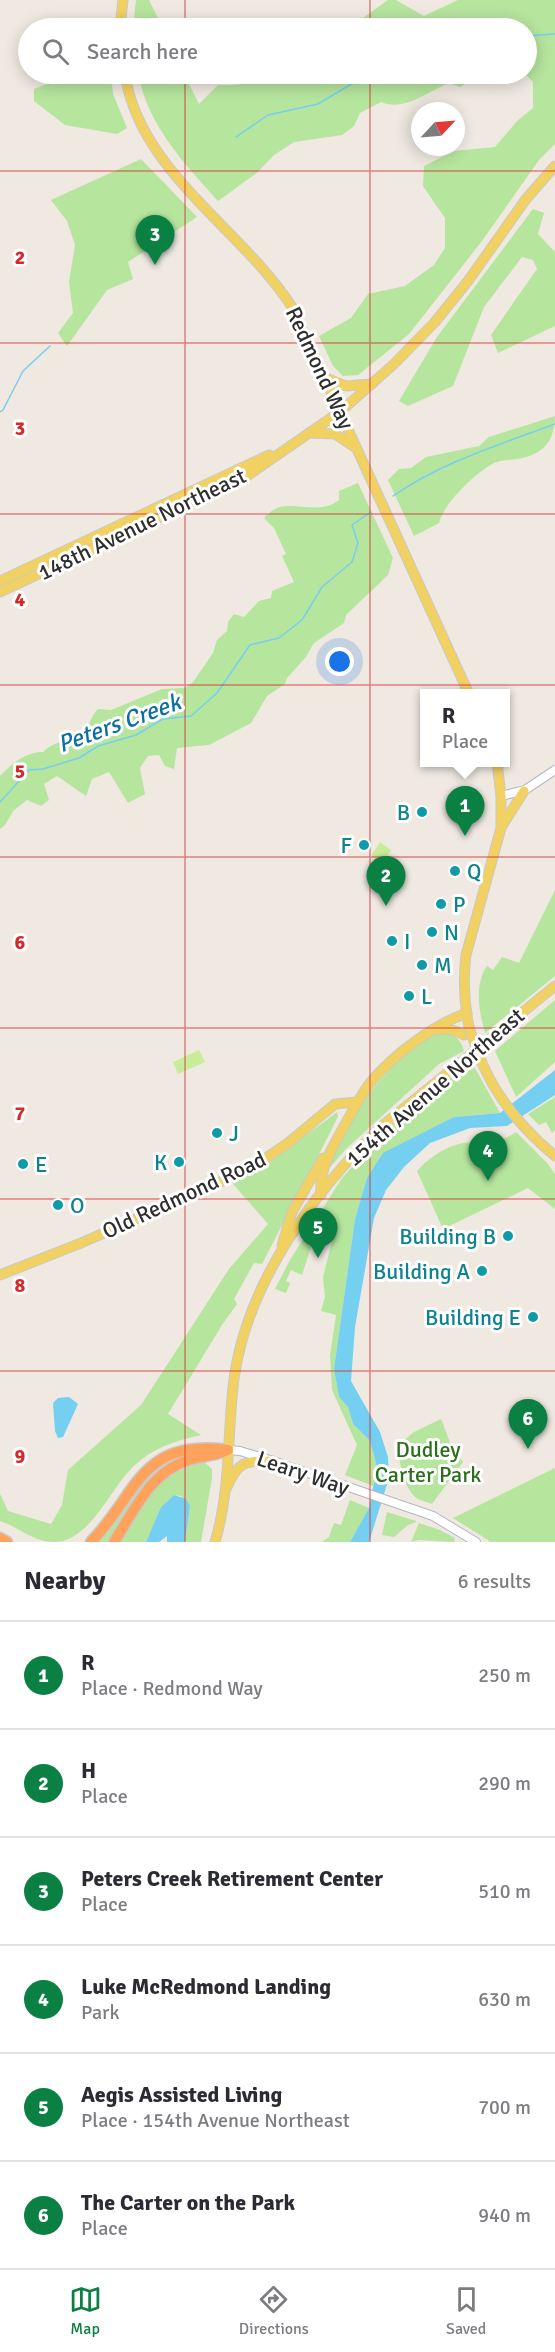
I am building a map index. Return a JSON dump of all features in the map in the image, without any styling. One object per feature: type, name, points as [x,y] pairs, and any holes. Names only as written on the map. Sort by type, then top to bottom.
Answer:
[{"type":"highway","points":[[91,1542],[101,1532],[138,1478],[155,1464],[173,1454],[192,1449],[228,1450]]},
{"type":"highway","points":[[114,1542],[146,1490],[167,1471],[189,1460],[209,1458],[228,1450]]},
{"type":"highway","points":[[0,1538],[7,1542]]},
{"type":"main road","points":[[121,18],[123,0]]},
{"type":"main road","name":"Redmond Way","points":[[128,84],[138,119],[149,141],[195,196],[281,289],[299,321],[468,689]]},
{"type":"main road","name":"148th Avenue Northeast","points":[[0,592],[243,478],[280,450],[341,411],[418,341],[452,302],[532,191],[555,166]]},
{"type":"main road","points":[[326,378],[346,386],[372,384]]},
{"type":"main road","points":[[308,433],[335,434],[358,449]]},
{"type":"main road","name":"148th Avenue Northeast","points":[[0,581],[280,450]]},
{"type":"main road","points":[[498,767],[501,828],[466,955],[464,975],[467,1031],[486,1073],[507,1107],[542,1145],[555,1155]]},
{"type":"main road","points":[[501,828],[525,791]]},
{"type":"main road","name":"154th Avenue Northeast","points":[[280,1254],[335,1174],[382,1126],[555,986]]},
{"type":"main road","points":[[321,1195],[320,1178],[334,1144],[357,1102],[380,1072],[431,1031],[466,1013]]},
{"type":"main road","points":[[431,1031],[443,1029],[467,1031]]},
{"type":"main road","name":"Old Redmond Road","points":[[0,1275],[81,1243],[250,1169],[288,1143],[335,1104],[357,1102]]},
{"type":"main road","points":[[215,1542],[221,1522],[225,1492],[234,1378],[240,1350],[254,1308],[280,1254],[292,1212],[322,1160],[334,1144]]},
{"type":"main road","points":[[225,1492],[237,1468],[243,1463],[273,1461]]},
{"type":"street","points":[[538,782],[555,764]]},
{"type":"street","points":[[501,796],[525,791],[555,770]]},
{"type":"street","name":"Leary Way","points":[[228,1450],[240,1451],[273,1461],[433,1516],[476,1542]]},
{"type":"green space","points":[[136,0],[149,0],[158,18],[134,18]]},
{"type":"green space","points":[[388,0],[396,0],[424,16],[458,0],[555,0],[555,144],[539,160],[482,241],[409,334],[358,375],[343,376],[333,366],[319,336],[351,318],[368,294],[405,286],[434,265],[445,248],[445,218],[423,186],[424,166],[444,156],[465,156],[465,150],[495,147],[517,121],[533,108],[533,84],[537,84],[537,18],[363,18]]},
{"type":"green space","points":[[47,84],[112,84],[113,94],[127,128],[117,134],[65,125],[34,101],[34,89]]},
{"type":"green space","points":[[141,84],[189,84],[199,104],[218,85],[447,84],[407,103],[398,105],[381,102],[360,113],[354,126],[342,135],[294,142],[274,155],[258,172],[218,201],[169,143],[150,111]]},
{"type":"green space","points":[[141,159],[197,217],[128,262],[133,279],[107,290],[67,346],[58,333],[73,313],[69,282],[75,245],[67,221],[51,200]]},
{"type":"green space","points":[[533,209],[544,213],[538,234],[555,252],[555,326],[498,353],[491,335],[537,269],[533,260],[522,257],[484,307],[453,386],[408,406],[399,401],[437,337]]},
{"type":"green space","points":[[555,416],[553,433],[546,445],[534,454],[496,462],[486,468],[454,498],[439,523],[414,536],[388,480],[399,469],[411,468],[426,457],[479,446],[489,437]]},
{"type":"green space","points":[[358,483],[393,558],[388,575],[346,615],[344,623],[314,643],[305,658],[287,678],[285,684],[267,696],[251,723],[209,745],[177,748],[174,769],[165,766],[159,755],[148,756],[140,768],[145,794],[128,803],[109,772],[92,779],[86,796],[57,776],[44,784],[49,800],[41,806],[27,800],[13,811],[0,829],[0,776],[9,767],[25,756],[43,752],[82,733],[98,709],[111,710],[162,689],[185,688],[193,682],[213,653],[217,640],[227,631],[228,622],[234,614],[244,617],[259,601],[271,598],[272,591],[294,582],[282,556],[286,554],[274,528],[264,518],[266,516],[282,507],[314,508],[331,505],[339,500],[339,491]]},
{"type":"green space","points":[[380,842],[391,850],[383,863],[371,856]]},
{"type":"green space","points":[[555,890],[555,976],[485,1033],[479,998],[483,973],[487,966],[493,970],[502,957],[519,963]]},
{"type":"green space","points":[[555,1000],[555,1062],[516,1097],[495,1051]]},
{"type":"green space","points":[[440,1032],[456,1037],[464,1051],[439,1064],[346,1149],[324,1174],[349,1124],[382,1078],[409,1052],[427,1038]]},
{"type":"green space","points":[[199,1050],[205,1062],[178,1074],[173,1062]]},
{"type":"green space","points":[[471,1061],[500,1113],[454,1117],[367,1178],[355,1219],[334,1369],[339,1397],[348,1407],[353,1424],[370,1441],[377,1467],[373,1486],[345,1475],[357,1445],[332,1390],[330,1355],[336,1315],[321,1311],[325,1297],[323,1277],[332,1241],[326,1238],[313,1241],[302,1275],[291,1270],[286,1281],[290,1283],[286,1293],[275,1289],[290,1260],[342,1178],[384,1132]]},
{"type":"green space","points":[[555,1097],[555,1130],[552,1133],[546,1122],[539,1125],[528,1114]]},
{"type":"green space","points":[[337,1112],[338,1116],[331,1131],[262,1264],[254,1263],[234,1299],[237,1304],[168,1414],[201,1435],[183,1439],[142,1459],[126,1474],[90,1523],[68,1539],[55,1542],[40,1540],[0,1521],[0,1494],[8,1511],[51,1524],[62,1505],[68,1470],[141,1405],[229,1269],[268,1224],[233,1184],[262,1168]]},
{"type":"green space","points":[[516,1132],[555,1174],[555,1209],[528,1188],[443,1229],[417,1171],[435,1155],[450,1147],[465,1143],[501,1140]]},
{"type":"green space","name":"Dudley Carter Park","points":[[441,1419],[451,1445],[463,1462],[432,1504],[418,1499],[409,1489],[403,1475],[397,1446],[414,1432]]},
{"type":"green space","points":[[205,1463],[212,1469],[212,1478],[201,1542],[185,1542],[190,1506],[181,1496],[174,1495],[161,1507],[146,1542],[119,1542],[144,1503],[164,1481],[189,1467]]},
{"type":"green space","points":[[164,1466],[110,1542],[98,1542],[141,1484]]},
{"type":"green space","points":[[555,1468],[555,1542],[491,1542],[453,1518]]},
{"type":"green space","points":[[350,1500],[369,1508],[350,1542],[322,1542],[329,1537],[334,1523],[341,1525]]},
{"type":"green space","points":[[387,1512],[416,1522],[408,1525],[394,1537],[382,1535]]},
{"type":"green space","points":[[419,1523],[455,1538],[454,1542],[419,1540],[411,1542]]},
{"type":"water","points":[[555,1070],[555,1095],[507,1126],[470,1128],[430,1143],[404,1167],[386,1190],[374,1218],[355,1327],[351,1381],[380,1432],[388,1457],[389,1478],[369,1542],[350,1542],[369,1508],[377,1467],[370,1441],[353,1424],[348,1407],[339,1397],[334,1369],[355,1219],[367,1178],[383,1153],[454,1117],[500,1113]]},
{"type":"water","points":[[69,1397],[78,1404],[63,1437],[58,1438],[55,1431],[53,1403],[58,1398]]},
{"type":"water","points":[[174,1495],[186,1499],[190,1506],[185,1542],[167,1542],[167,1536],[159,1542],[146,1542],[161,1507]]},
{"type":"waterway","points":[[537,35],[555,34]]},
{"type":"waterway","points":[[236,137],[268,115],[318,104],[351,84]]},
{"type":"waterway","points":[[0,412],[23,371],[50,346]]},
{"type":"waterway","name":"Peters Creek","points":[[393,496],[451,464],[555,424]]},
{"type":"waterway","name":"Peters Creek","points":[[0,802],[29,770],[43,769],[79,758],[98,746],[136,735],[163,719],[191,716],[217,693],[250,645],[279,638],[302,620],[322,587],[352,562],[358,543],[352,525],[371,512]]},
{"type":"place","name":"Peters Creek Retirement Center","points":[[155,265]]},
{"type":"place","name":"B","points":[[422,812]]},
{"type":"place","name":"R","points":[[465,836]]},
{"type":"place","name":"F","points":[[364,845]]},
{"type":"place","name":"Q","points":[[455,871]]},
{"type":"place","name":"P","points":[[441,904]]},
{"type":"place","name":"H","points":[[386,906]]},
{"type":"place","name":"N","points":[[432,932]]},
{"type":"place","name":"I","points":[[392,941]]},
{"type":"place","name":"M","points":[[422,965]]},
{"type":"place","name":"L","points":[[409,996]]},
{"type":"place","name":"J","points":[[217,1133]]},
{"type":"place","name":"K","points":[[179,1162]]},
{"type":"place","name":"E","points":[[23,1164]]},
{"type":"place","name":"Luke McRedmond Landing","points":[[488,1181]]},
{"type":"place","name":"O","points":[[58,1205]]},
{"type":"place","name":"Building B","points":[[508,1236]]},
{"type":"place","name":"Aegis Assisted Living","points":[[318,1258]]},
{"type":"place","name":"Building A","points":[[482,1271]]},
{"type":"place","name":"Building E","points":[[533,1317]]},
{"type":"place","name":"The Carter on the Park","points":[[528,1449]]}]
